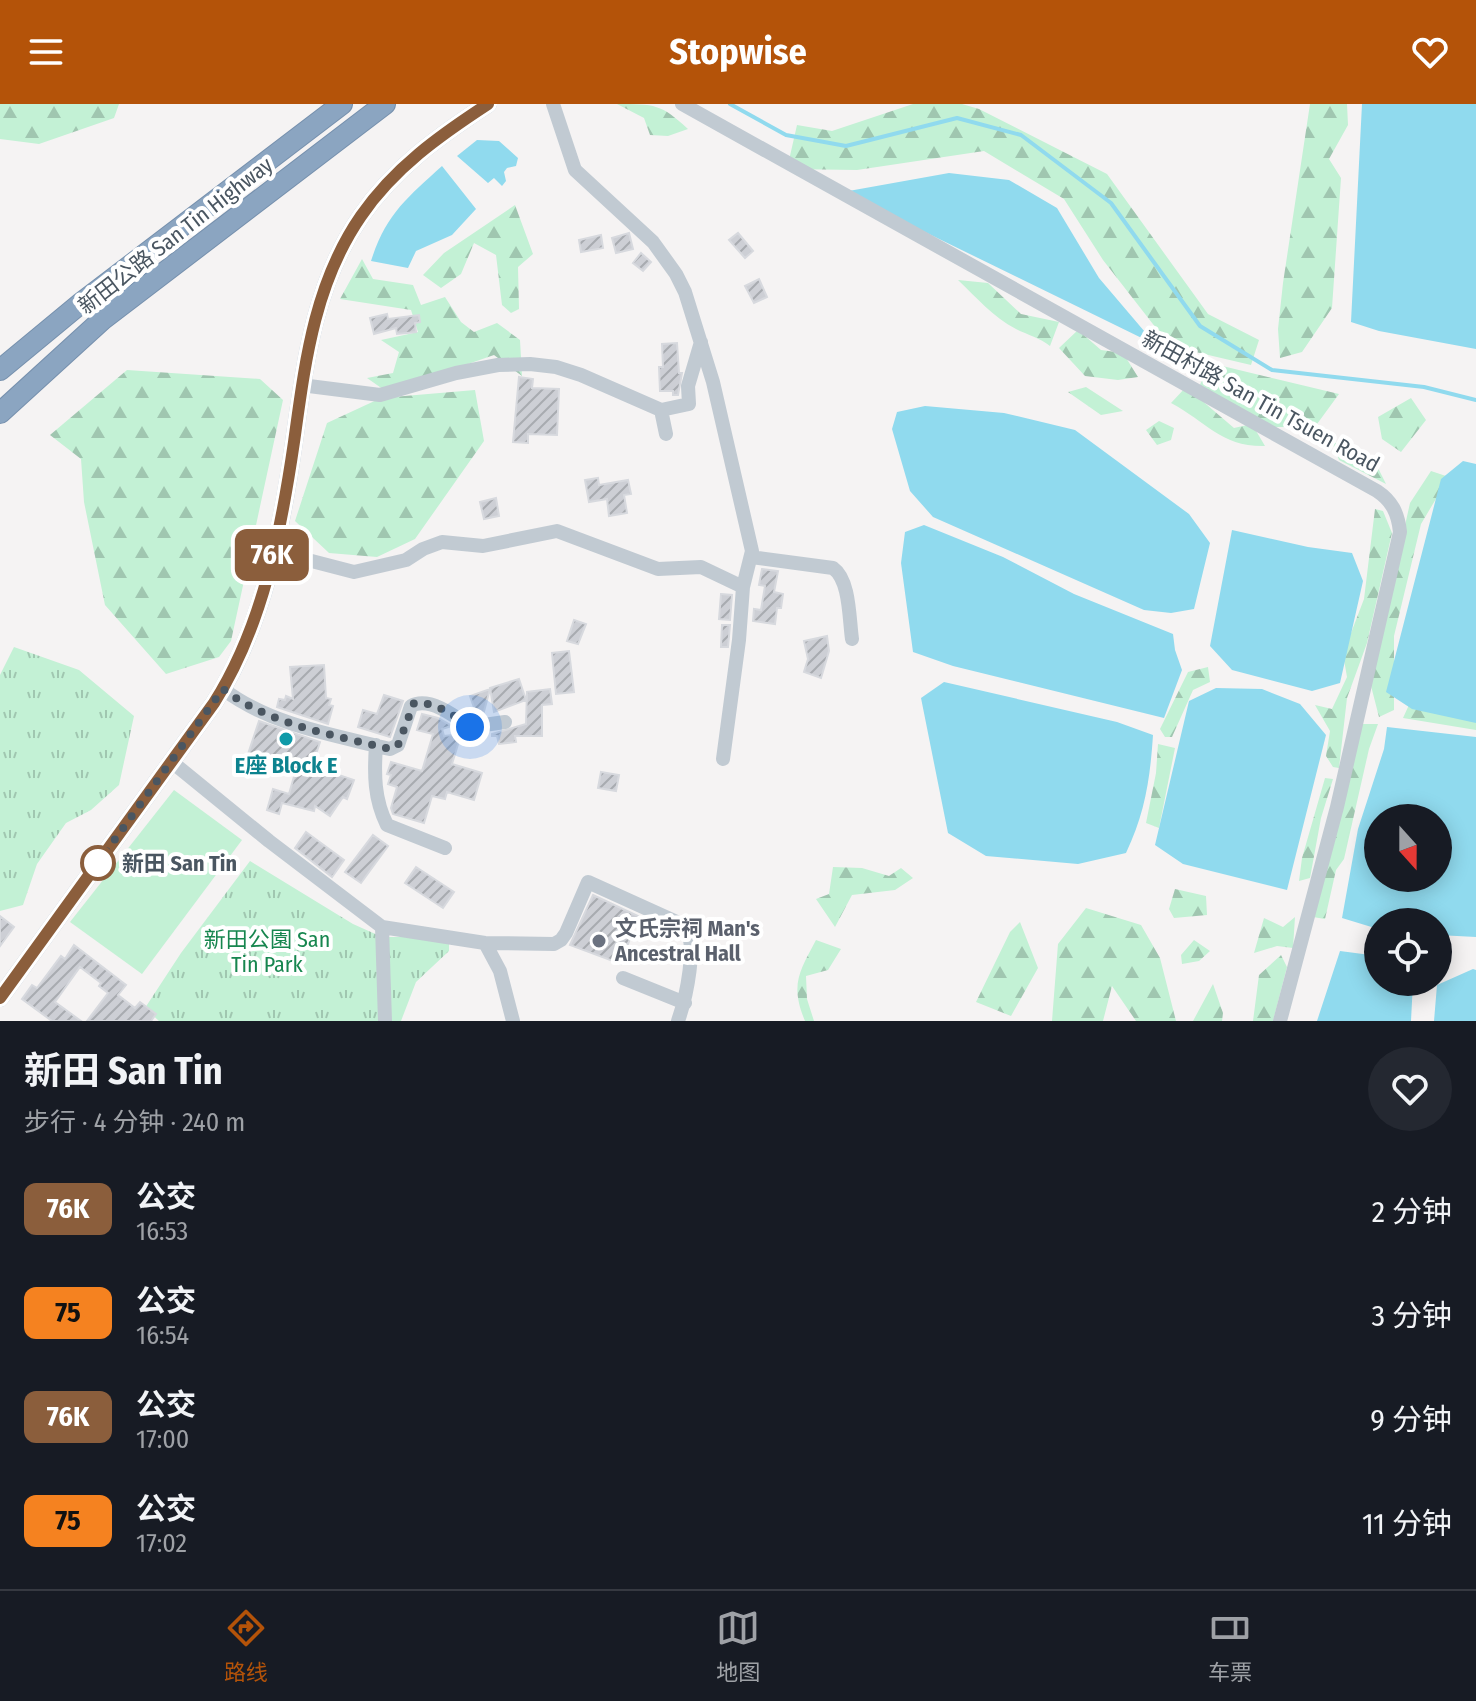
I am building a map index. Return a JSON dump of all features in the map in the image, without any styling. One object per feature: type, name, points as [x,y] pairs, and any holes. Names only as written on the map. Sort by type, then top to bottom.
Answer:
[{"type":"highway","name":"新田公路 San Tin Highway","points":[[0,370],[81,303],[342,104]]},
{"type":"highway","name":"新田公路 San Tin Highway","points":[[0,413],[102,320],[385,104]]},
{"type":"main road","points":[[2,990],[223,689],[255,619],[273,551],[311,336],[326,283],[338,255],[361,216],[389,181],[412,158],[488,104]]},
{"type":"street","points":[[553,104],[575,170],[653,242],[685,292],[740,491],[752,551],[743,587],[723,759]]},
{"type":"street","name":"新田村路 San Tin Tsuen Road","points":[[682,104],[1377,491],[1392,504],[1400,532],[1337,807],[1280,1021]]},
{"type":"street","points":[[301,385],[380,395],[449,374],[498,365],[530,364],[556,367],[581,375],[661,410],[689,404],[688,386],[701,341]]},
{"type":"street","points":[[661,410],[666,434]]},
{"type":"street","points":[[273,551],[354,572],[406,560],[442,542],[483,546],[557,531],[658,569],[701,567],[743,587]]},
{"type":"street","points":[[751,557],[833,568],[843,582],[852,639]]},
{"type":"street","points":[[223,689],[238,701],[271,717],[390,749],[398,745],[411,706],[418,702],[454,715],[470,727],[505,722]]},
{"type":"street","points":[[376,745],[374,779],[380,810],[387,825],[445,848]]},
{"type":"street","points":[[172,762],[382,927],[485,943],[546,945],[561,940],[588,882],[687,929],[691,938],[685,1003],[678,1021]]},
{"type":"street","points":[[382,927],[385,1021]]},
{"type":"street","points":[[485,943],[500,971],[513,1021]]},
{"type":"street","points":[[623,978],[685,1003]]},
{"type":"green space","points":[[0,104],[119,104],[114,118],[39,144],[0,139]]},
{"type":"green space","points":[[617,104],[657,107],[688,129],[668,136],[650,135],[644,118]]},
{"type":"green space","points":[[913,104],[962,104],[979,109],[1107,174],[1208,314],[1259,340],[1251,365],[1170,346],[1103,260],[1064,199],[984,151],[857,170],[787,169],[797,125],[832,131]]},
{"type":"green space","points":[[1310,104],[1347,104],[1348,125],[1329,159],[1341,178],[1332,308],[1302,352],[1280,358],[1278,329],[1283,283]]},
{"type":"green space","points":[[515,205],[533,254],[518,267],[519,309],[511,313],[502,305],[496,255],[474,243],[461,274],[441,288],[423,275],[444,253]]},
{"type":"green space","points":[[362,259],[373,279],[413,285],[421,305],[445,297],[461,322],[474,332],[497,323],[520,340],[522,376],[494,355],[387,392],[367,378],[393,373],[399,352],[381,340],[418,332],[411,310],[340,299]]},
{"type":"green space","points":[[958,280],[988,283],[1021,314],[1059,322],[1050,346],[1000,319]]},
{"type":"green space","points":[[1078,330],[1101,350],[1123,353],[1138,377],[1118,380],[1085,376],[1059,348]]},
{"type":"green space","points":[[1210,363],[1339,394],[1309,435],[1298,427],[1267,427],[1198,389]]},
{"type":"green space","points":[[127,370],[260,379],[283,400],[231,641],[219,657],[166,674],[105,605],[84,502],[81,459],[50,435]]},
{"type":"green space","points":[[1086,387],[1123,411],[1101,415],[1068,392]]},
{"type":"green space","points":[[1186,387],[1234,428],[1252,424],[1265,446],[1225,438],[1171,403]]},
{"type":"green space","points":[[475,390],[484,441],[415,539],[377,557],[329,553],[295,521],[327,423],[381,398]]},
{"type":"green space","points":[[1411,398],[1426,420],[1401,452],[1382,439],[1378,417]]},
{"type":"green space","points":[[1159,421],[1174,428],[1171,440],[1157,445],[1146,430]]},
{"type":"green space","points":[[1332,442],[1344,445],[1377,466],[1386,484],[1339,460]]},
{"type":"green space","points":[[1431,471],[1449,477],[1421,524],[1394,636],[1394,710],[1379,717],[1370,682],[1410,503]]},
{"type":"green space","points":[[1375,509],[1383,511],[1392,533],[1367,643],[1347,698],[1339,768],[1333,767],[1326,756],[1330,731],[1315,705],[1332,709],[1347,677],[1343,654],[1364,599]]},
{"type":"green space","points":[[14,647],[79,670],[134,716],[119,785],[91,810],[66,823],[37,864],[23,905],[0,911],[0,675]]},
{"type":"green space","points":[[1208,667],[1210,682],[1193,690],[1172,737],[1165,737],[1160,729],[1188,672]]},
{"type":"green space","points":[[1413,696],[1476,703],[1476,730],[1403,718]]},
{"type":"green space","points":[[1361,724],[1378,724],[1369,749],[1344,859],[1336,870],[1325,919],[1313,917]]},
{"type":"green space","points":[[1158,744],[1175,748],[1159,828],[1146,823]]},
{"type":"green space","points":[[1325,778],[1333,779],[1321,818],[1310,878],[1299,881],[1302,858]]},
{"type":"green space","points":[[174,790],[242,840],[142,974],[70,922]]},
{"type":"green space","name":"新田公園 San Tin Park","points":[[250,861],[353,924],[382,937],[449,937],[449,951],[416,982],[401,1021],[159,1021],[145,1008],[181,953]]},
{"type":"green space","points":[[833,867],[862,868],[889,876],[901,868],[913,878],[895,890],[852,895],[835,927],[816,899],[829,894]]},
{"type":"green space","points":[[1175,889],[1206,896],[1207,915],[1174,918],[1169,909]]},
{"type":"green space","points":[[1086,908],[1141,925],[1160,958],[1176,1021],[1136,1021],[1112,986],[1103,1021],[1052,1021],[1058,944]]},
{"type":"green space","points":[[1295,917],[1293,948],[1277,946],[1254,953],[1264,918],[1283,927]]},
{"type":"green space","points":[[1020,922],[1038,968],[1011,1016],[976,1002],[1010,932]]},
{"type":"green space","points":[[816,940],[841,949],[828,970],[806,976],[807,999],[814,1021],[805,1021],[798,998],[798,979]]},
{"type":"green space","points":[[1194,940],[1210,951],[1199,961],[1182,964],[1181,955]]},
{"type":"green space","points":[[1281,955],[1287,967],[1273,1021],[1253,1021],[1259,975]]},
{"type":"green space","points":[[1213,984],[1223,1013],[1222,1021],[1193,1021]]},
{"type":"water","points":[[1362,104],[1476,104],[1476,349],[1379,331],[1351,322]]},
{"type":"water","points":[[477,140],[499,141],[518,158],[516,166],[504,172],[506,181],[502,186],[494,178],[488,183],[457,156]]},
{"type":"water","points":[[442,166],[476,209],[452,235],[416,251],[408,268],[371,261],[391,219]]},
{"type":"water","points":[[949,173],[1009,180],[1057,208],[1099,278],[1156,345],[843,192]]},
{"type":"water","points":[[925,406],[1004,413],[1075,430],[1189,514],[1210,543],[1194,609],[1171,613],[1144,610],[933,517],[910,491],[892,429],[897,412]]},
{"type":"water","points":[[1463,461],[1476,464],[1476,723],[1412,709],[1386,692],[1441,479]]},
{"type":"water","points":[[924,525],[1003,557],[1074,594],[1173,634],[1182,670],[1164,718],[953,666],[913,652],[901,563],[905,532]]},
{"type":"water","points":[[1232,530],[1352,553],[1363,581],[1340,683],[1312,691],[1232,670],[1210,646]]},
{"type":"water","points":[[944,682],[1117,722],[1153,735],[1146,796],[1126,853],[1078,864],[986,856],[948,833],[921,698]]},
{"type":"water","points":[[1216,688],[1262,689],[1300,704],[1326,735],[1287,890],[1183,864],[1155,845],[1189,701]]},
{"type":"water","points":[[1387,727],[1476,737],[1476,937],[1452,936],[1452,908],[1364,908],[1364,925],[1342,918],[1364,811],[1364,892],[1452,892],[1452,804],[1366,804],[1384,749]]},
{"type":"water","points":[[1340,951],[1364,954],[1364,996],[1412,996],[1411,1021],[1317,1021]]},
{"type":"water","points":[[1476,970],[1476,1021],[1434,1021],[1436,996],[1452,996],[1452,978]]},
{"type":"building","points":[[629,233],[633,249],[616,253],[612,238]]},
{"type":"building","points":[[738,233],[753,251],[745,258],[729,240]]},
{"type":"building","points":[[601,235],[603,248],[581,252],[579,240]]},
{"type":"building","points":[[641,253],[651,262],[643,271],[633,263]]},
{"type":"building","points":[[759,279],[767,297],[754,303],[745,286]]},
{"type":"building","points":[[387,314],[388,319],[419,315],[420,322],[415,323],[416,332],[397,334],[396,328],[374,334],[370,318]]},
{"type":"building","points":[[677,343],[679,373],[682,373],[678,395],[673,395],[673,391],[660,391],[659,367],[663,367],[662,344]]},
{"type":"building","points":[[519,377],[533,379],[532,388],[559,389],[557,435],[528,434],[528,443],[513,442]]},
{"type":"building","points":[[598,478],[599,485],[628,480],[631,494],[624,495],[627,513],[609,516],[607,499],[589,502],[585,480]]},
{"type":"building","points":[[496,498],[499,516],[484,519],[480,502]]},
{"type":"building","points":[[762,569],[778,571],[774,592],[783,594],[775,624],[753,621],[754,609],[761,610],[765,586],[759,585]]},
{"type":"building","points":[[721,594],[732,595],[730,620],[719,619]]},
{"type":"building","points":[[574,620],[586,624],[578,644],[567,641]]},
{"type":"building","points":[[722,625],[730,625],[728,647],[721,647]]},
{"type":"building","points":[[827,636],[829,651],[821,678],[804,672],[808,659],[804,641]]},
{"type":"building","points":[[569,651],[574,692],[556,694],[552,653]]},
{"type":"building","points":[[324,665],[326,698],[331,699],[329,705],[333,706],[328,724],[277,707],[279,699],[285,700],[286,696],[293,699],[290,667]]},
{"type":"building","points":[[519,679],[526,700],[494,712],[490,688]]},
{"type":"building","points":[[490,689],[483,715],[477,716],[470,696]]},
{"type":"building","points":[[550,689],[552,704],[542,705],[542,736],[515,736],[516,742],[499,744],[497,736],[492,734],[526,724],[527,692]]},
{"type":"building","points":[[384,695],[403,701],[390,737],[358,727],[363,710],[377,714]]},
{"type":"building","points":[[422,714],[452,726],[442,729],[444,736],[477,736],[474,745],[459,741],[452,764],[482,773],[474,800],[447,792],[445,799],[432,796],[424,823],[393,814],[391,808],[397,787],[388,784],[391,775],[387,774],[391,762],[422,771],[433,734],[417,730]]},
{"type":"building","points":[[259,721],[320,742],[312,766],[354,780],[347,799],[343,797],[330,816],[315,806],[314,811],[282,803],[279,814],[267,810],[273,789],[289,794],[295,773],[247,757]]},
{"type":"building","points":[[601,772],[619,775],[616,791],[598,788]]},
{"type":"building","points":[[306,832],[344,860],[332,877],[295,848]]},
{"type":"building","points":[[373,835],[388,846],[361,883],[345,872]]},
{"type":"building","points":[[416,867],[454,892],[443,908],[405,883]]},
{"type":"building","points":[[593,895],[638,916],[621,964],[570,945]]},
{"type":"building","points":[[0,916],[14,927],[0,946]]},
{"type":"building","points":[[74,945],[126,985],[118,995],[135,1008],[140,1002],[156,1014],[151,1021],[87,1021],[108,993],[99,986],[101,983],[80,967],[55,1002],[81,1021],[52,1021],[22,999],[32,985],[37,988],[61,956],[65,959]]},
{"type":"waterway","points":[[730,104],[786,135],[846,146],[957,118],[1021,135],[1111,203],[1200,326],[1272,370],[1424,387],[1476,400]]},
{"type":"bus line","name":"76K","points":[[0,998],[214,703],[242,651],[265,586],[313,328],[326,283],[345,242],[370,204],[400,169],[440,136],[488,104]]},
{"type":"place","name":"E座 Block E","points":[[286,739]]},
{"type":"place","name":"新田 San Tin","points":[[98,863]]},
{"type":"place","name":"文氏宗祠 Man's Ancestral Hall","points":[[599,941]]},
{"type":"route","points":[[98,863],[223,689],[238,701],[271,717],[390,749],[398,745],[414,703],[425,703],[454,715],[470,727]]}]
